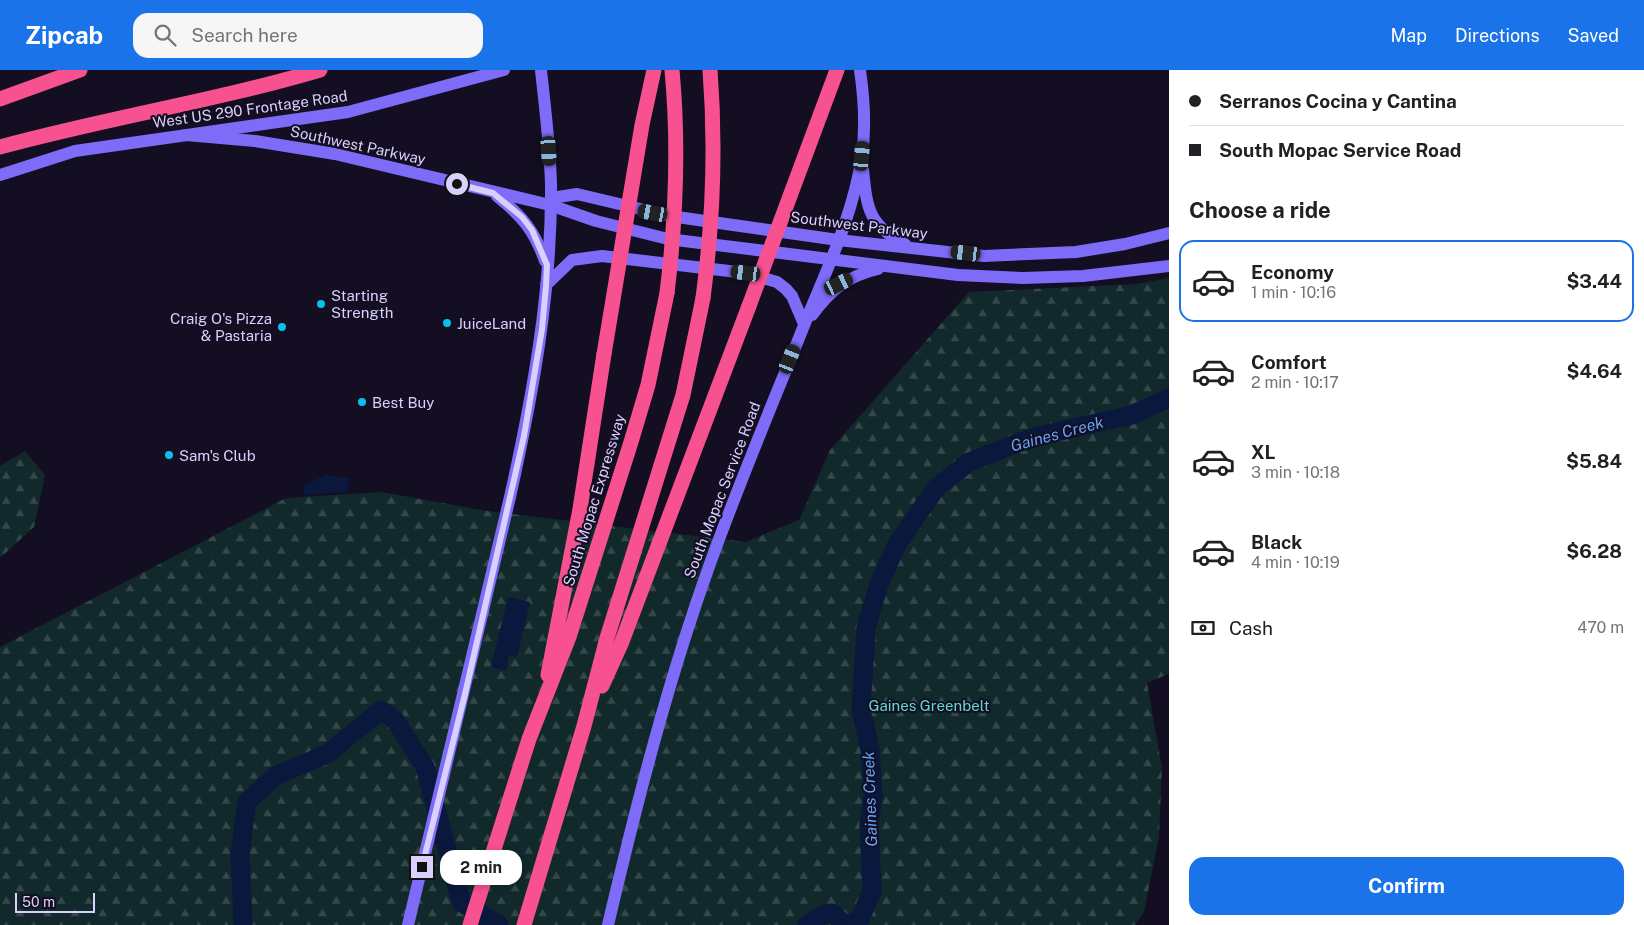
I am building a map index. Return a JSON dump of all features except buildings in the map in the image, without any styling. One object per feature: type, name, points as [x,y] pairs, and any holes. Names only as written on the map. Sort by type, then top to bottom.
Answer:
[{"type":"highway","points":[[0,99],[80,70]]},
{"type":"highway","points":[[0,147],[143,111],[227,94],[320,70]]},
{"type":"highway","points":[[543,703],[580,509],[642,125],[654,70]]},
{"type":"highway","name":"South Mopac Expressway","points":[[470,925],[529,739],[569,637],[648,385],[667,293],[676,210],[677,159],[672,70]]},
{"type":"highway","points":[[524,925],[584,726],[607,638],[683,395],[703,298],[712,216],[714,170],[710,70]]},
{"type":"highway","points":[[584,726],[621,644],[837,70]]},
{"type":"main road","name":"West US 290 Frontage Road","points":[[0,174],[74,151],[348,112],[504,70]]},
{"type":"main road","points":[[408,925],[465,694],[524,436],[542,329],[554,201],[541,70]]},
{"type":"main road","name":"South Mopac Service Road","points":[[608,925],[630,829],[659,723],[690,621],[735,497],[838,240],[851,202],[862,156],[864,106],[860,70]]},
{"type":"main road","name":"Southwest Parkway","points":[[186,135],[254,141],[335,154],[493,193],[554,201],[569,210],[596,221],[668,239],[958,275],[1023,278],[1083,276],[1169,266]]},
{"type":"main road","points":[[862,156],[866,203],[872,218],[880,229],[909,247]]},
{"type":"main road","points":[[493,193],[522,217],[532,230],[547,265]]},
{"type":"main road","name":"Southwest Parkway","points":[[554,201],[566,195],[589,196],[637,210],[670,216],[838,240],[984,256],[1076,252],[1125,244],[1169,233]]},
{"type":"main road","points":[[546,286],[572,260],[602,256],[746,273],[777,282],[786,289],[792,296],[804,324],[839,284],[864,272],[886,267]]},
{"type":"green space","name":"Gaines Greenbelt","points":[[1169,278],[1169,674],[1147,683],[1162,768],[1159,836],[1144,912],[1135,925],[0,925],[0,647],[286,498],[381,492],[487,511],[746,542],[799,520],[830,450],[969,292],[1135,284]]},
{"type":"green space","points":[[25,451],[45,475],[34,527],[0,558],[0,466]]},
{"type":"water","points":[[326,475],[350,478],[347,492],[305,495],[303,485]]},
{"type":"water","points":[[508,597],[530,602],[517,657],[509,656],[506,671],[491,667]]},
{"type":"waterway","name":"Gaines Creek","points":[[851,925],[860,919],[872,891],[869,825],[873,796],[870,749],[861,710],[866,628],[879,584],[897,544],[936,488],[969,462],[1034,437],[1132,415],[1169,398]]},
{"type":"waterway","name":"Gaines Creek","points":[[243,925],[240,853],[247,802],[275,776],[327,754],[381,710],[395,720],[425,767],[461,902],[499,925]]},
{"type":"waterway","name":"Gaines Creek","points":[[807,925],[821,916],[832,913],[845,925]]},
{"type":"place","name":"Starting Strength","points":[[321,304]]},
{"type":"place","name":"JuiceLand","points":[[447,323]]},
{"type":"place","name":"Craig O's Pizza & Pastaria","points":[[282,327]]},
{"type":"place","name":"Best Buy","points":[[362,402]]},
{"type":"place","name":"Sam's Club","points":[[169,455]]},
{"type":"route","points":[[422,867],[465,694],[524,436],[542,329],[546,286],[547,265],[532,230],[522,217],[493,193],[457,184]]}]
